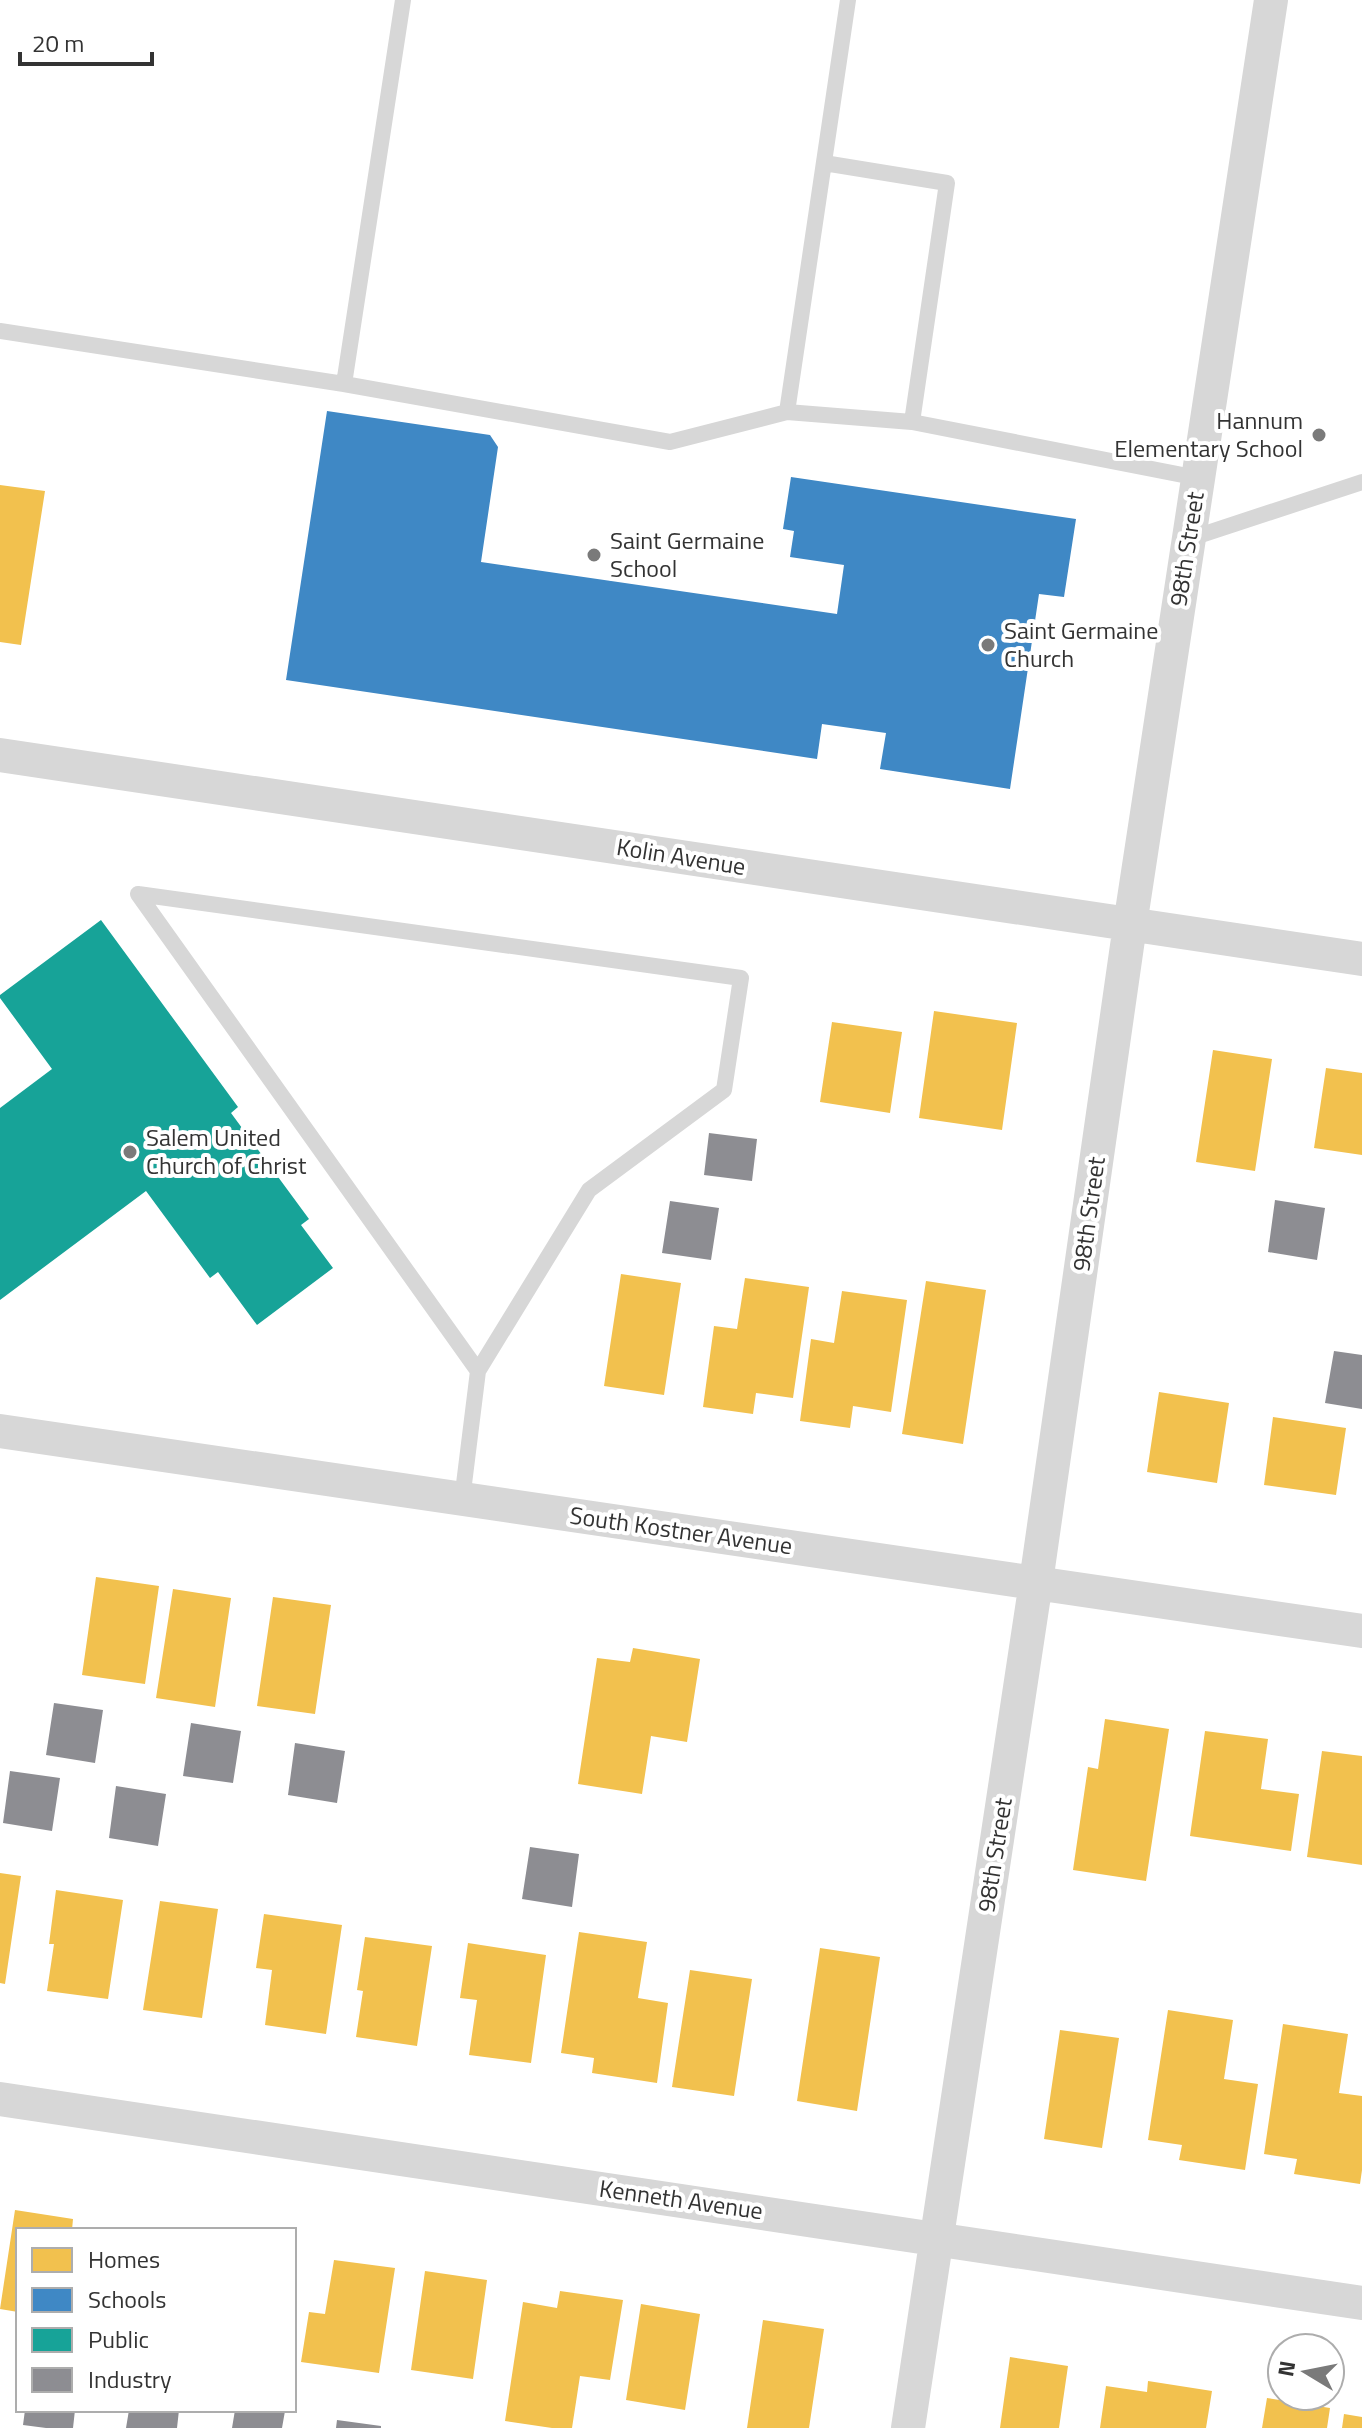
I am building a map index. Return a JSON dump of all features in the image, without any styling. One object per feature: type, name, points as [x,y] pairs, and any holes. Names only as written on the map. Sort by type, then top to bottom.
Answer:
[{"type":"street","name":"98th Street","points":[[908,2428],[1036,1582],[1130,925],[1271,0]]},
{"type":"street","name":"Kolin Avenue","points":[[0,755],[1362,959]]},
{"type":"street","name":"South Kostner Avenue","points":[[0,1431],[1362,1631]]},
{"type":"street","name":"Kenneth Avenue","points":[[0,2099],[1362,2303]]},
{"type":"lane","points":[[344,384],[403,0]]},
{"type":"lane","points":[[787,412],[848,0]]},
{"type":"lane","points":[[824,163],[947,183],[912,422]]},
{"type":"lane","points":[[0,331],[344,384],[670,442],[787,412],[912,422],[1198,478]]},
{"type":"lane","points":[[1189,539],[1362,482]]},
{"type":"lane","points":[[462,1500],[478,1371],[589,1190],[724,1090],[741,978],[138,894],[478,1371]]},
{"type":"building: Homes","points":[[0,485],[45,491],[21,645],[0,642]]},
{"type":"building: Homes","points":[[934,1011],[1017,1023],[1002,1130],[919,1118]]},
{"type":"building: Homes","points":[[832,1022],[902,1032],[890,1113],[820,1102]]},
{"type":"building: Homes","points":[[1213,1050],[1272,1059],[1255,1171],[1196,1162]]},
{"type":"building: Homes","points":[[1326,1068],[1362,1073],[1362,1155],[1314,1148]]},
{"type":"building: Homes","points":[[621,1274],[681,1283],[664,1395],[604,1386]]},
{"type":"building: Homes","points":[[745,1278],[809,1287],[793,1398],[756,1393],[753,1414],[703,1407],[714,1326],[737,1329]]},
{"type":"building: Homes","points":[[926,1281],[986,1290],[963,1444],[902,1434]]},
{"type":"building: Homes","points":[[842,1291],[907,1300],[891,1412],[853,1406],[850,1428],[800,1421],[811,1339],[834,1343]]},
{"type":"building: Homes","points":[[1159,1392],[1229,1403],[1217,1483],[1147,1472]]},
{"type":"building: Homes","points":[[1273,1417],[1346,1428],[1336,1495],[1264,1485]]},
{"type":"building: Homes","points":[[96,1577],[159,1586],[145,1684],[82,1675]]},
{"type":"building: Homes","points":[[173,1589],[231,1598],[215,1707],[156,1698]]},
{"type":"building: Homes","points":[[273,1597],[331,1605],[315,1714],[257,1706]]},
{"type":"building: Homes","points":[[633,1648],[700,1659],[687,1742],[651,1736],[642,1794],[578,1784],[597,1658],[630,1662]]},
{"type":"building: Homes","points":[[1105,1719],[1169,1729],[1146,1881],[1073,1870],[1088,1767],[1098,1769]]},
{"type":"building: Homes","points":[[1205,1731],[1268,1739],[1261,1789],[1299,1794],[1291,1851],[1190,1836]]},
{"type":"building: Homes","points":[[1322,1751],[1362,1756],[1362,1865],[1307,1857]]},
{"type":"building: Homes","points":[[0,1873],[21,1876],[5,1984],[0,1983]]},
{"type":"building: Homes","points":[[56,1890],[123,1900],[108,1999],[47,1991],[54,1944],[49,1944]]},
{"type":"building: Homes","points":[[160,1901],[218,1909],[202,2018],[143,2010]]},
{"type":"building: Homes","points":[[264,1914],[342,1925],[326,2034],[265,2025],[272,1970],[256,1968]]},
{"type":"building: Homes","points":[[579,1932],[647,1942],[638,1998],[668,2003],[657,2083],[592,2073],[594,2058],[561,2053]]},
{"type":"building: Homes","points":[[365,1937],[432,1946],[417,2046],[356,2037],[363,1991],[357,1990]]},
{"type":"building: Homes","points":[[468,1943],[546,1955],[531,2063],[469,2055],[477,2000],[460,1998]]},
{"type":"building: Homes","points":[[820,1948],[880,1957],[857,2111],[797,2101]]},
{"type":"building: Homes","points":[[690,1970],[752,1979],[734,2096],[672,2087]]},
{"type":"building: Homes","points":[[1168,2010],[1233,2020],[1224,2079],[1258,2084],[1245,2170],[1179,2160],[1182,2145],[1148,2140]]},
{"type":"building: Homes","points":[[1283,2024],[1348,2034],[1339,2093],[1362,2096],[1360,2184],[1294,2174],[1297,2159],[1264,2154]]},
{"type":"building: Homes","points":[[1060,2030],[1119,2038],[1102,2148],[1044,2139]]},
{"type":"building: Homes","points":[[15,2210],[73,2219],[72,2228],[16,2228],[16,2312],[0,2309]]},
{"type":"building: Homes","points":[[334,2260],[395,2268],[379,2373],[301,2362],[309,2312],[325,2314]]},
{"type":"building: Homes","points":[[425,2271],[487,2280],[473,2379],[411,2370]]},
{"type":"building: Homes","points":[[560,2291],[623,2300],[610,2380],[580,2376],[572,2428],[505,2421],[523,2302],[557,2308]]},
{"type":"building: Homes","points":[[641,2304],[700,2314],[685,2410],[626,2400]]},
{"type":"building: Homes","points":[[763,2320],[824,2329],[809,2428],[747,2428]]},
{"type":"building: Homes","points":[[1010,2357],[1068,2366],[1059,2428],[1000,2428]]},
{"type":"building: Homes","points":[[1148,2381],[1212,2391],[1206,2428],[1100,2428],[1106,2386],[1147,2392]]},
{"type":"building: Homes","points":[[1266,2404],[1266,2412],[1329,2412],[1327,2428],[1262,2428]]},
{"type":"building: Homes","points":[[1344,2414],[1362,2417],[1362,2428],[1342,2428]]},
{"type":"building: Schools","points":[[327,411],[490,435],[498,447],[481,562],[837,614],[844,565],[790,557],[794,531],[783,529],[791,477],[1076,519],[1064,597],[1039,594],[1010,789],[880,769],[886,733],[822,724],[817,759],[286,680]]},
{"type":"building: Public","name":"Salem United Church of Christ","points":[[101,920],[238,1107],[231,1113],[309,1219],[301,1225],[333,1268],[257,1325],[218,1272],[210,1278],[146,1191],[0,1300],[0,1108],[52,1069],[0,995]]},
{"type":"building: Industry","points":[[709,1133],[757,1139],[752,1181],[704,1175]]},
{"type":"building: Industry","points":[[1275,1200],[1325,1208],[1317,1260],[1268,1252]]},
{"type":"building: Industry","points":[[670,1201],[719,1208],[711,1260],[662,1253]]},
{"type":"building: Industry","points":[[1334,1351],[1362,1355],[1362,1409],[1325,1403]]},
{"type":"building: Industry","points":[[54,1703],[103,1710],[95,1763],[46,1755]]},
{"type":"building: Industry","points":[[191,1723],[241,1731],[233,1783],[183,1776]]},
{"type":"building: Industry","points":[[295,1743],[345,1751],[337,1803],[288,1795]]},
{"type":"building: Industry","points":[[10,1771],[60,1778],[52,1831],[3,1823]]},
{"type":"building: Industry","points":[[116,1786],[166,1794],[158,1846],[109,1838]]},
{"type":"building: Industry","points":[[530,1847],[579,1854],[572,1907],[522,1899]]},
{"type":"building: Industry","points":[[25,2412],[75,2412],[73,2428],[23,2425]]},
{"type":"building: Industry","points":[[129,2412],[179,2412],[177,2428],[126,2428]]},
{"type":"building: Industry","points":[[235,2412],[285,2412],[282,2428],[232,2428]]},
{"type":"building: Industry","points":[[337,2420],[381,2426],[381,2428],[336,2428]]},
{"type":"place","name":"Hannum Elementary School","points":[[1319,435]]},
{"type":"place","name":"Saint Germaine School","points":[[594,555]]},
{"type":"place","name":"Saint Germaine Church","points":[[988,645]]},
{"type":"place","name":"Salem United Church of Christ","points":[[130,1152]]}]
